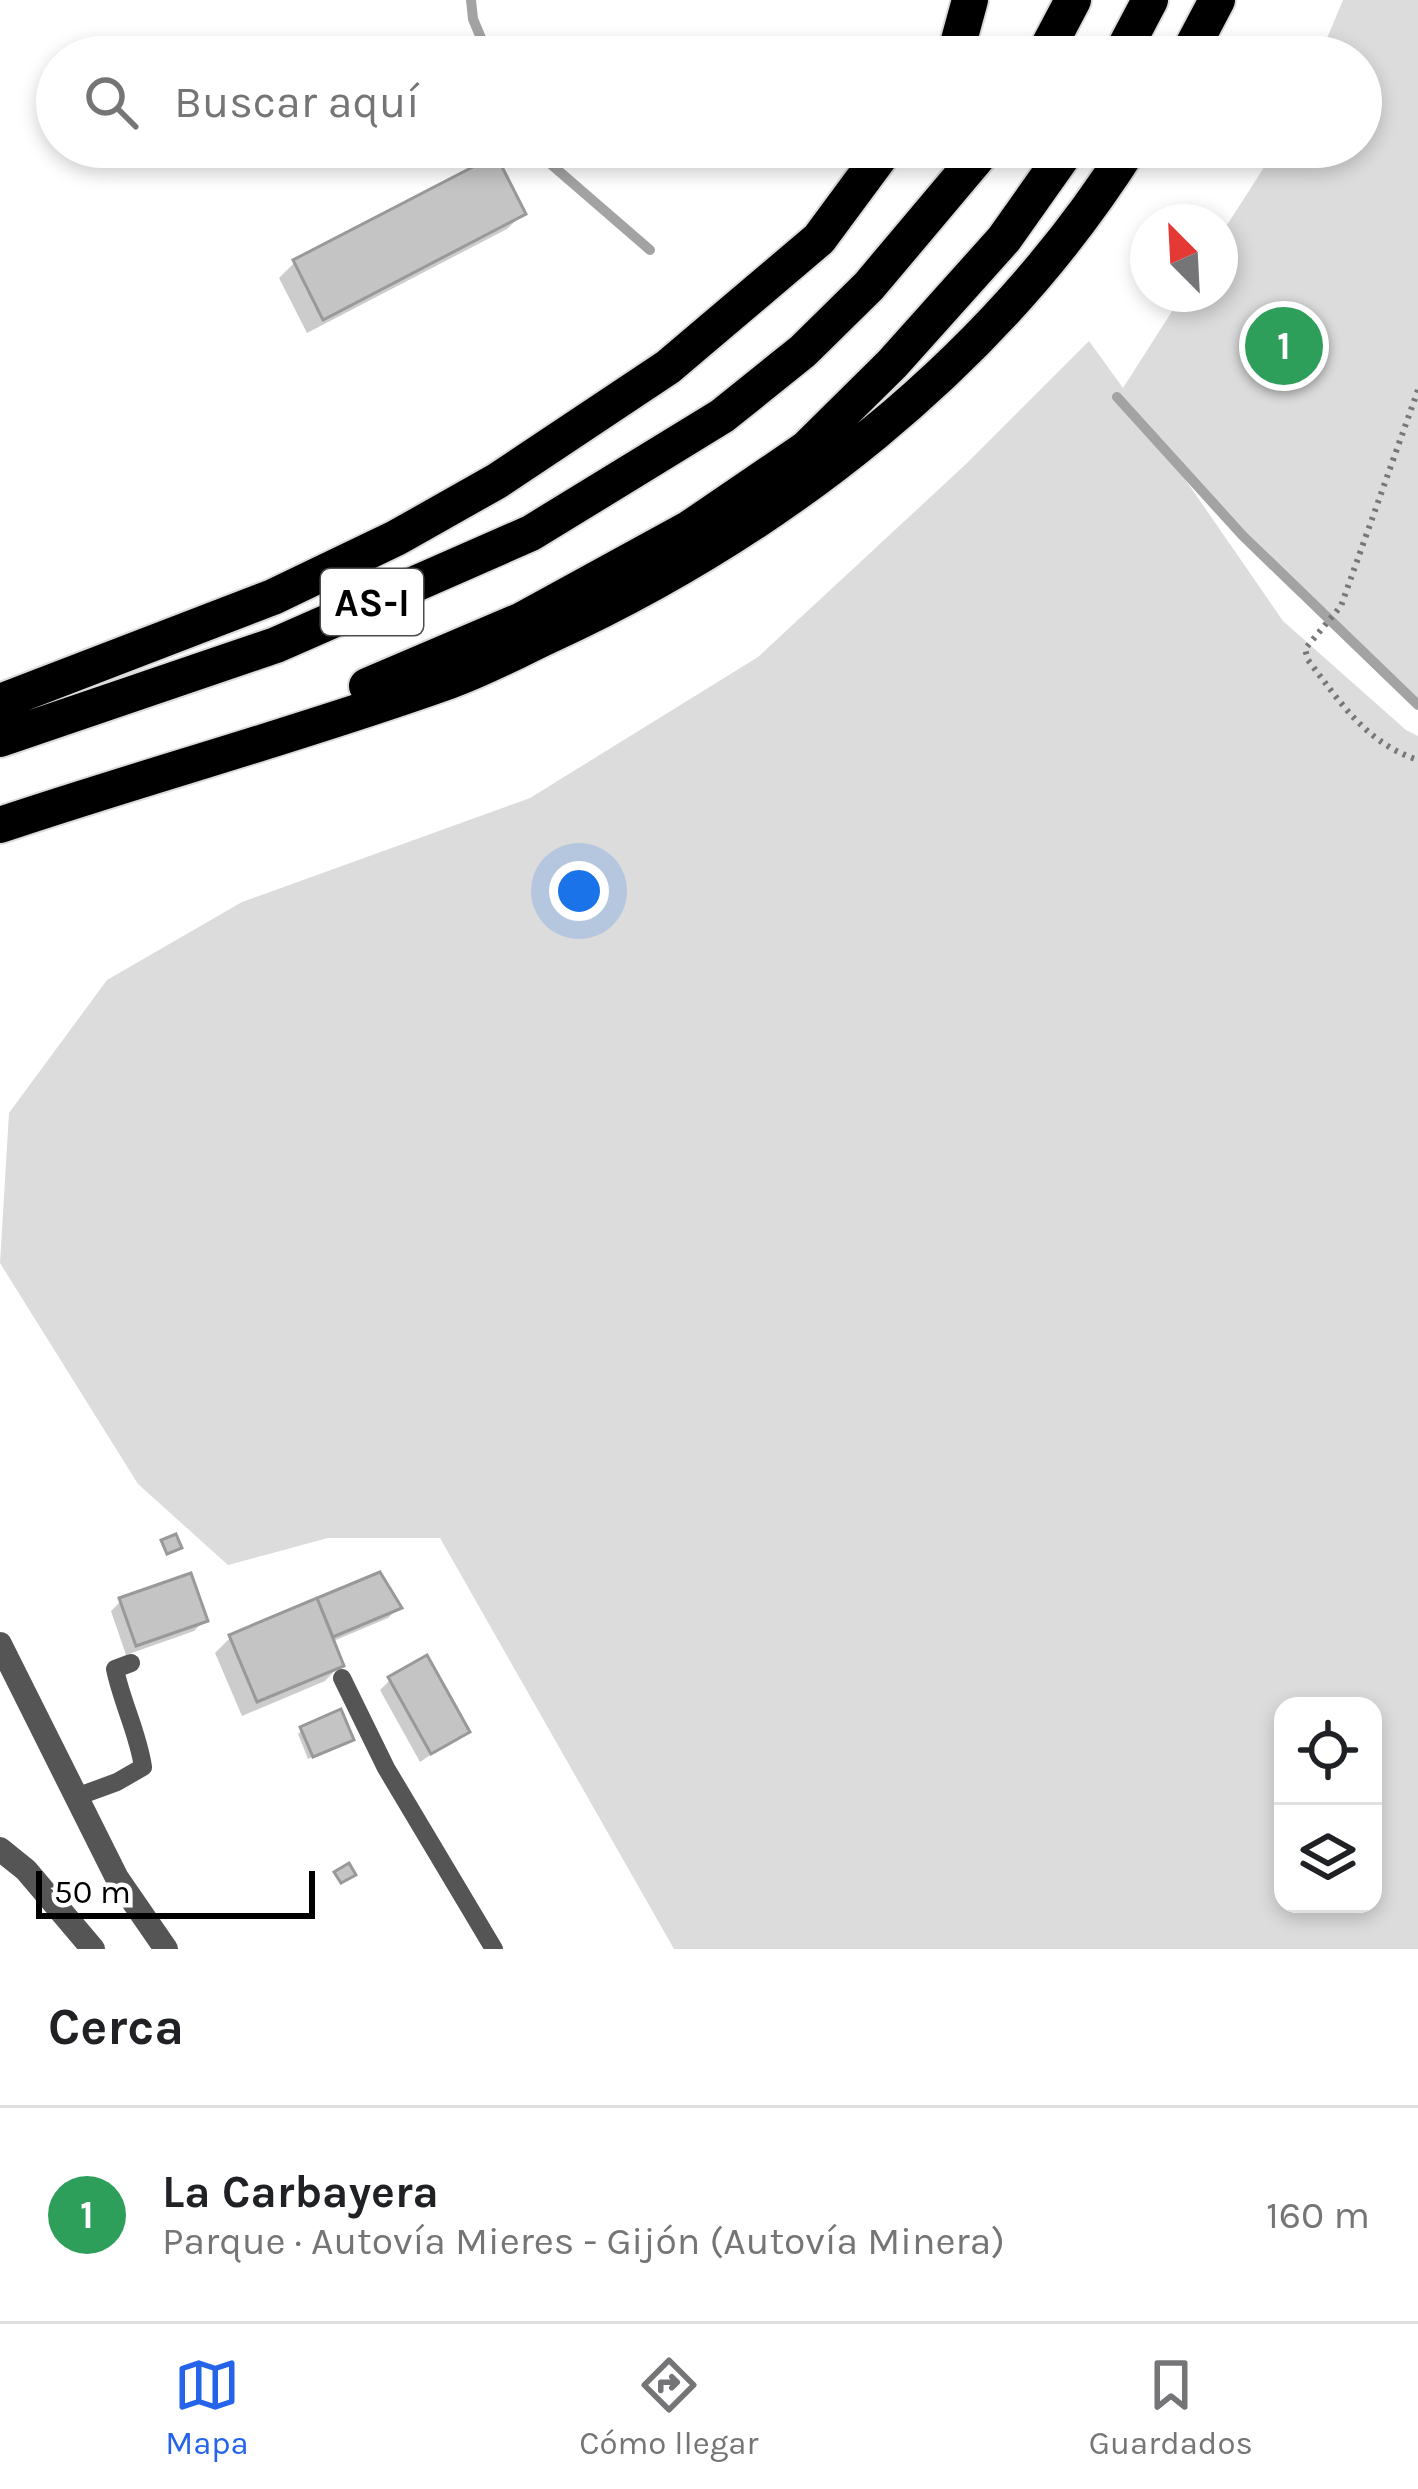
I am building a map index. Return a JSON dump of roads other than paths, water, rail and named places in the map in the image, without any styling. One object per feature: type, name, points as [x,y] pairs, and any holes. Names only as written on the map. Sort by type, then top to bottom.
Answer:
[{"type":"highway","points":[[959,36],[970,0]]},
{"type":"highway","points":[[962,36],[980,0]]},
{"type":"highway","points":[[1054,36],[1073,0]]},
{"type":"highway","points":[[1131,36],[1150,0]]},
{"type":"highway","points":[[1198,36],[1217,0]]},
{"type":"highway","points":[[0,702],[273,597],[396,538],[497,481],[668,367],[819,239],[871,168]]},
{"type":"highway","name":"AS-I","points":[[0,739],[276,645],[531,533],[722,416],[803,351],[869,286],[968,168]]},
{"type":"highway","name":"AS-I","points":[[0,825],[170,769],[522,620],[690,528],[806,448],[892,364],[1004,239],[1055,168]]},
{"type":"highway","points":[[170,769],[453,680],[635,596],[818,480],[973,344],[1096,200],[1117,168]]},
{"type":"street","points":[[0,1644],[117,1878],[166,1949]]},
{"type":"street","points":[[0,1849],[26,1870],[93,1949]]},
{"type":"lane","points":[[76,1797],[143,1767],[115,1669],[131,1663]]},
{"type":"lane","points":[[342,1678],[386,1768],[494,1949]]},
{"type":"waterway","points":[[471,0],[480,36]]},
{"type":"waterway","points":[[555,168],[650,250]]},
{"type":"waterway","points":[[1117,397],[1243,536],[1418,705]]},
{"type":"place","name":"La Carbayera","points":[[1284,346]]}]
